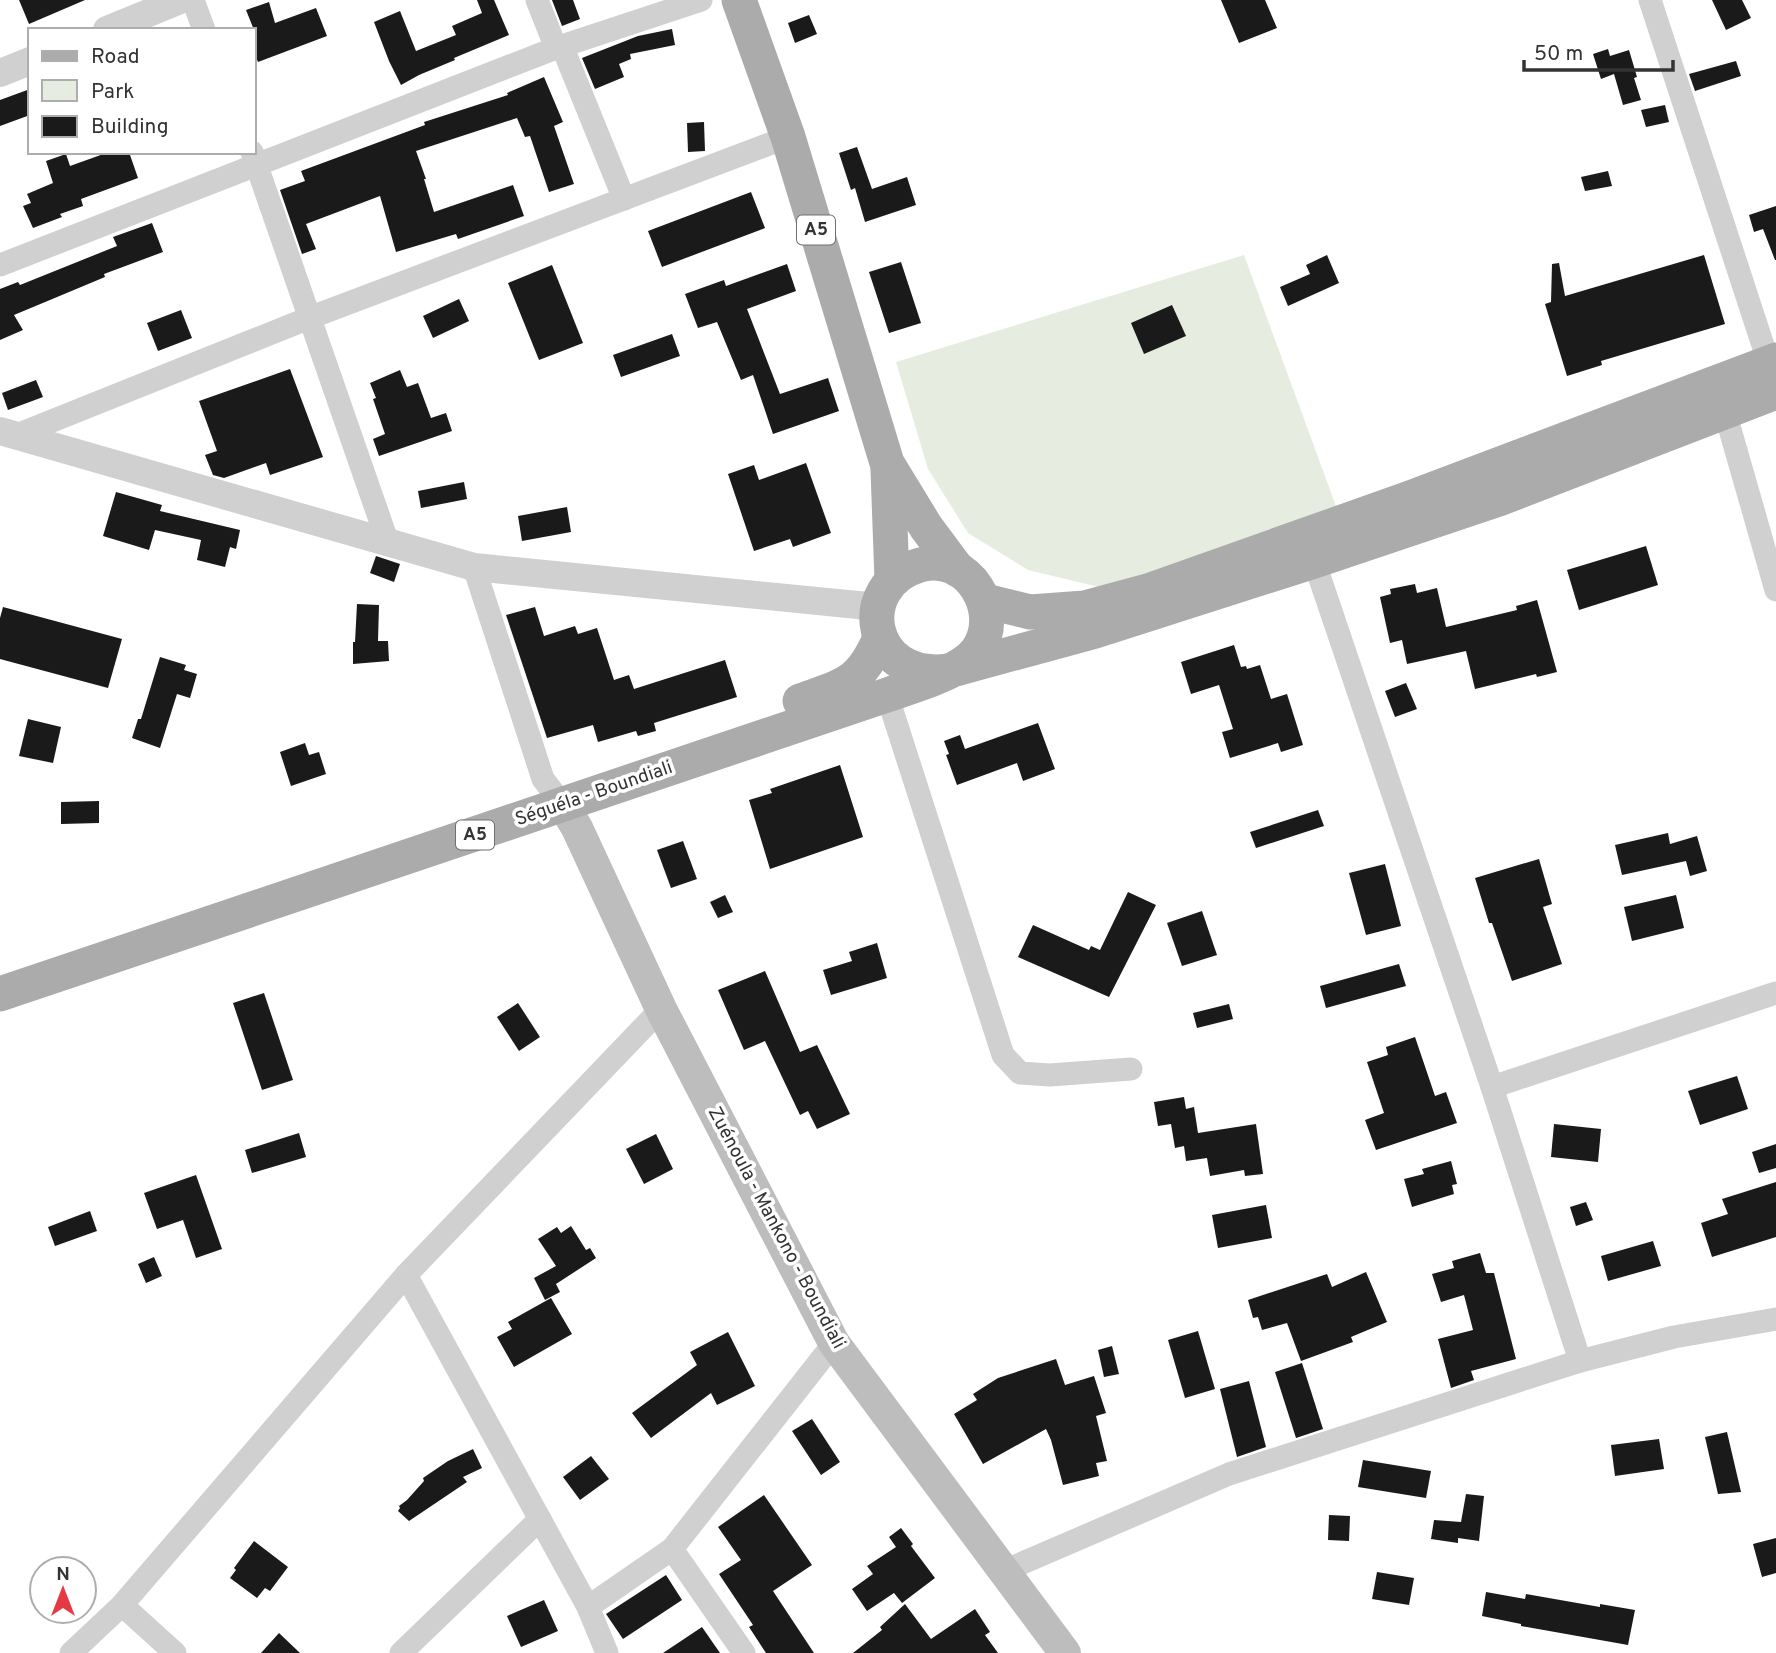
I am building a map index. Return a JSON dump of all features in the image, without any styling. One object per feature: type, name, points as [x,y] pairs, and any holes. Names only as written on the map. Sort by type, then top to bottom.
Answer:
[{"type":"main road","name":"A5","points":[[738,0],[788,137],[887,463],[926,527],[958,570]]},
{"type":"main road","points":[[1774,375],[1310,548],[1095,631],[932,674],[908,667],[888,652],[883,608],[906,570],[923,564],[941,564],[958,570],[970,578],[985,601],[1030,612],[1085,608],[1310,548],[1499,499],[1725,412],[1774,375]]},
{"type":"main road","name":"A5","points":[[883,608],[887,463]]},
{"type":"main road","name":"Séguéla - Boundiali","points":[[0,973],[556,796],[887,695],[948,671],[964,663],[977,651],[985,635],[988,618],[985,601]]},
{"type":"main road","name":"Séguéla - Boundiali","points":[[0,994],[556,796],[831,690],[859,676],[870,662],[883,608]]},
{"type":"main road","name":"Zuénoula - Mankono - Boundiali","points":[[556,796],[577,828],[661,1009],[834,1343],[1065,1653]]},
{"type":"street","points":[[112,28],[180,0]]},
{"type":"street","points":[[193,0],[204,28]]},
{"type":"street","points":[[537,0],[624,199]]},
{"type":"street","points":[[0,265],[254,159],[559,47],[701,0]]},
{"type":"street","points":[[1650,0],[1774,375]]},
{"type":"street","points":[[0,73],[28,62]]},
{"type":"street","points":[[8,433],[788,137]]},
{"type":"street","points":[[254,159],[388,543]]},
{"type":"street","points":[[1725,412],[1776,590]]},
{"type":"street","points":[[8,433],[474,567],[883,608]]},
{"type":"street","points":[[1310,548],[1492,1087],[1580,1361]]},
{"type":"street","points":[[474,567],[543,779],[556,796]]},
{"type":"street","points":[[887,695],[1003,1055],[1020,1073],[1050,1075],[1131,1069]]},
{"type":"street","points":[[1492,1087],[1776,993]]},
{"type":"street","points":[[71,1653],[122,1605],[406,1275],[661,1009]]},
{"type":"street","points":[[406,1275],[588,1607],[607,1653]]},
{"type":"street","points":[[1003,1571],[1229,1474],[1580,1361],[1674,1337],[1776,1319]]},
{"type":"street","points":[[588,1607],[672,1549],[834,1343]]},
{"type":"street","points":[[401,1653],[540,1519]]},
{"type":"street","points":[[672,1549],[744,1653]]},
{"type":"street","points":[[122,1605],[175,1653]]},
{"type":"green space","points":[[1244,255],[1341,520],[1099,587],[1028,570],[968,533],[928,469],[896,362]]},
{"type":"building","points":[[19,0],[85,0],[29,24]]},
{"type":"building","points":[[477,0],[494,0],[509,35],[454,58],[455,60],[401,85],[374,22],[400,11],[416,51],[456,35],[452,26],[482,13]]},
{"type":"building","points":[[552,0],[573,0],[580,19],[562,26]]},
{"type":"building","points":[[1221,0],[1265,0],[1277,28],[1239,43]]},
{"type":"building","points":[[1712,0],[1742,0],[1751,18],[1726,30]]},
{"type":"building","points":[[269,2],[275,23],[316,8],[327,36],[258,62],[256,28],[253,28],[246,10]]},
{"type":"building","points":[[809,15],[817,34],[795,43],[788,23]]},
{"type":"building","points":[[672,29],[675,45],[630,54],[631,59],[619,64],[624,77],[595,89],[582,58],[638,36]]},
{"type":"building","points":[[1608,49],[1610,56],[1629,50],[1641,100],[1623,105],[1614,74],[1601,79],[1593,54]]},
{"type":"building","points":[[1736,61],[1741,76],[1695,91],[1689,74]]},
{"type":"building","points":[[544,77],[563,122],[554,126],[574,184],[549,192],[530,136],[525,137],[517,118],[416,151],[434,212],[513,185],[524,216],[458,239],[456,234],[396,252],[380,196],[306,224],[316,249],[302,254],[280,190],[305,181],[301,171],[425,125],[424,122],[508,95],[507,93]]},
{"type":"building","points":[[28,90],[28,116],[0,126],[0,100]]},
{"type":"building","points":[[1665,105],[1669,122],[1646,127],[1641,110]]},
{"type":"building","points":[[704,122],[705,151],[688,152],[687,123]]},
{"type":"building","points":[[857,147],[872,189],[907,177],[916,205],[865,222],[855,188],[851,190],[839,153]]},
{"type":"building","points":[[66,154],[70,166],[103,154],[130,154],[138,178],[81,199],[83,206],[33,228],[23,206],[31,203],[27,194],[53,183],[46,161]]},
{"type":"building","points":[[1608,171],[1612,186],[1585,191],[1581,177]]},
{"type":"building","points":[[751,192],[765,228],[662,267],[648,231]]},
{"type":"building","points":[[1776,206],[1775,260],[1763,229],[1754,232],[1749,215]]},
{"type":"building","points":[[152,223],[163,252],[104,274],[105,277],[14,315],[23,330],[0,340],[0,289],[18,282],[20,285],[117,246],[113,237]]},
{"type":"building","points":[[1327,255],[1339,283],[1288,306],[1280,287],[1310,274],[1306,265]]},
{"type":"building","points":[[1704,255],[1725,324],[1601,361],[1602,365],[1567,376],[1545,304],[1551,302],[1552,264],[1559,263],[1565,296]]},
{"type":"building","points":[[901,262],[921,323],[889,333],[869,272]]},
{"type":"building","points":[[787,264],[796,291],[747,309],[780,394],[828,378],[839,411],[773,434],[753,375],[741,380],[717,322],[698,328],[685,294],[724,280],[726,286]]},
{"type":"building","points":[[552,265],[583,343],[539,360],[508,283]]},
{"type":"building","points":[[459,299],[469,321],[433,338],[423,316]]},
{"type":"building","points":[[1172,305],[1186,336],[1144,354],[1131,323]]},
{"type":"building","points":[[181,310],[192,338],[158,351],[147,323]]},
{"type":"building","points":[[672,334],[680,356],[621,377],[613,355]]},
{"type":"building","points":[[290,369],[323,457],[270,475],[266,463],[224,478],[213,475],[205,455],[217,451],[199,401]]},
{"type":"building","points":[[400,370],[407,387],[418,383],[431,418],[446,413],[452,431],[379,456],[373,439],[385,434],[370,383]]},
{"type":"building","points":[[36,380],[43,397],[8,410],[2,393]]},
{"type":"building","points":[[806,463],[831,533],[793,547],[790,539],[754,551],[728,474],[754,465],[759,480]]},
{"type":"building","points":[[464,482],[467,499],[421,508],[418,491]]},
{"type":"building","points":[[116,492],[162,505],[160,511],[240,530],[236,549],[230,547],[225,567],[197,560],[201,540],[155,530],[149,550],[103,536]]},
{"type":"building","points":[[567,507],[571,532],[522,541],[518,516]]},
{"type":"building","points":[[1646,546],[1658,585],[1579,610],[1567,570]]},
{"type":"building","points":[[376,556],[400,564],[394,582],[370,573]]},
{"type":"building","points":[[1415,584],[1417,593],[1437,588],[1446,627],[1517,610],[1516,606],[1537,600],[1557,672],[1537,677],[1536,674],[1475,689],[1466,651],[1407,664],[1402,640],[1390,643],[1380,597],[1391,594],[1390,589]]},
{"type":"building","points":[[357,604],[379,605],[378,641],[388,641],[389,661],[353,664]]},
{"type":"building","points":[[3,607],[122,639],[108,688],[0,659],[0,618]]},
{"type":"building","points":[[535,607],[544,636],[575,626],[578,634],[597,628],[614,680],[629,675],[634,689],[725,660],[737,697],[654,723],[656,731],[638,736],[636,731],[598,742],[593,725],[547,738],[506,615]]},
{"type":"building","points":[[1234,645],[1241,667],[1246,666],[1247,669],[1260,665],[1271,699],[1287,694],[1303,745],[1281,752],[1278,743],[1230,758],[1222,732],[1233,729],[1219,685],[1191,694],[1181,662]]},
{"type":"building","points":[[160,657],[186,665],[184,670],[197,674],[190,698],[177,694],[160,748],[132,738],[138,719],[141,719]]},
{"type":"building","points":[[1406,683],[1417,709],[1395,717],[1385,691]]},
{"type":"building","points":[[28,719],[61,727],[53,763],[19,756]]},
{"type":"building","points":[[1038,723],[1055,769],[1023,781],[1017,763],[957,785],[944,741],[960,735],[965,749]]},
{"type":"building","points":[[305,743],[309,755],[319,752],[326,774],[291,786],[280,752]]},
{"type":"building","points":[[840,765],[863,837],[770,869],[749,800],[772,793],[770,789]]},
{"type":"building","points":[[99,801],[99,823],[61,824],[61,802]]},
{"type":"building","points":[[1318,810],[1324,826],[1256,848],[1250,832]]},
{"type":"building","points":[[1668,833],[1670,844],[1697,836],[1707,871],[1690,876],[1686,861],[1622,875],[1615,845]]},
{"type":"building","points":[[683,841],[697,879],[671,888],[657,850]]},
{"type":"building","points":[[1539,859],[1552,904],[1543,907],[1562,964],[1512,981],[1475,878]]},
{"type":"building","points":[[1385,864],[1401,926],[1366,935],[1349,873]]},
{"type":"building","points":[[1128,892],[1156,905],[1109,997],[1018,957],[1033,925],[1089,950],[1091,946],[1100,950]]},
{"type":"building","points":[[725,895],[733,912],[718,918],[710,902]]},
{"type":"building","points":[[1676,895],[1684,928],[1632,941],[1624,907]]},
{"type":"building","points":[[1202,911],[1217,955],[1182,966],[1167,923]]},
{"type":"building","points":[[877,943],[887,978],[831,995],[823,970],[852,961],[849,952]]},
{"type":"building","points":[[1399,964],[1406,986],[1326,1008],[1320,986]]},
{"type":"building","points":[[765,971],[800,1052],[817,1045],[850,1114],[817,1129],[808,1111],[800,1115],[765,1041],[744,1050],[718,990]]},
{"type":"building","points":[[264,993],[293,1080],[262,1090],[233,1003]]},
{"type":"building","points":[[518,1003],[540,1037],[519,1051],[497,1017]]},
{"type":"building","points":[[1229,1004],[1233,1019],[1197,1028],[1193,1013]]},
{"type":"building","points":[[1415,1037],[1435,1096],[1446,1092],[1457,1123],[1376,1150],[1365,1120],[1384,1113],[1367,1062],[1388,1055],[1386,1047]]},
{"type":"building","points":[[1737,1076],[1748,1109],[1700,1125],[1688,1091]]},
{"type":"building","points":[[1184,1097],[1186,1109],[1194,1107],[1198,1133],[1256,1124],[1263,1174],[1245,1176],[1244,1170],[1210,1176],[1207,1158],[1186,1161],[1184,1146],[1175,1148],[1171,1124],[1158,1126],[1154,1102]]},
{"type":"building","points":[[1554,1124],[1601,1129],[1598,1162],[1551,1157]]},
{"type":"building","points":[[299,1133],[306,1157],[252,1173],[245,1150]]},
{"type":"building","points":[[656,1134],[673,1169],[644,1184],[626,1149]]},
{"type":"building","points":[[1776,1144],[1776,1168],[1759,1173],[1752,1152]]},
{"type":"building","points":[[1451,1161],[1457,1184],[1452,1185],[1454,1194],[1412,1207],[1404,1179],[1424,1174],[1422,1169]]},
{"type":"building","points":[[196,1175],[222,1249],[196,1258],[183,1220],[157,1229],[144,1193]]},
{"type":"building","points":[[1776,1182],[1776,1237],[1712,1257],[1701,1223],[1728,1214],[1722,1199]]},
{"type":"building","points":[[1586,1202],[1593,1220],[1576,1226],[1570,1207]]},
{"type":"building","points":[[1266,1205],[1272,1238],[1218,1248],[1212,1215]]},
{"type":"building","points":[[90,1211],[97,1231],[55,1246],[48,1227]]},
{"type":"building","points":[[571,1226],[586,1250],[590,1248],[596,1258],[556,1284],[560,1292],[545,1300],[534,1278],[556,1266],[538,1239],[557,1227],[561,1233]]},
{"type":"building","points":[[1653,1241],[1661,1266],[1608,1281],[1601,1256]]},
{"type":"building","points":[[1480,1253],[1486,1273],[1494,1273],[1516,1359],[1471,1371],[1474,1380],[1451,1388],[1438,1339],[1473,1330],[1464,1295],[1441,1302],[1432,1274],[1454,1268],[1452,1261]]},
{"type":"building","points":[[154,1257],[162,1276],[146,1283],[138,1264]]},
{"type":"building","points":[[1366,1272],[1387,1322],[1351,1337],[1353,1342],[1301,1361],[1287,1323],[1262,1330],[1258,1317],[1253,1318],[1248,1300],[1327,1274],[1332,1287]]},
{"type":"building","points":[[551,1298],[572,1334],[514,1367],[497,1337],[512,1329],[508,1322]]},
{"type":"building","points":[[1198,1331],[1215,1389],[1185,1398],[1168,1340]]},
{"type":"building","points":[[728,1332],[755,1386],[717,1405],[711,1393],[651,1438],[632,1413],[697,1365],[690,1352]]},
{"type":"building","points":[[1112,1346],[1119,1374],[1104,1377],[1098,1350]]},
{"type":"building","points":[[1056,1359],[1065,1385],[1094,1376],[1106,1413],[1096,1416],[1107,1461],[1096,1463],[1099,1476],[1063,1485],[1046,1429],[983,1464],[954,1414],[977,1400],[973,1394],[998,1378]]},
{"type":"building","points":[[1302,1363],[1323,1429],[1296,1438],[1275,1372]]},
{"type":"building","points":[[1249,1381],[1266,1447],[1237,1457],[1220,1389]]},
{"type":"building","points":[[812,1419],[840,1462],[821,1475],[792,1431]]},
{"type":"building","points":[[1727,1432],[1741,1492],[1718,1494],[1705,1437]]},
{"type":"building","points":[[1659,1439],[1664,1469],[1615,1476],[1611,1445]]},
{"type":"building","points":[[473,1449],[482,1468],[463,1477],[467,1482],[409,1521],[398,1511],[399,1506],[424,1481],[423,1478],[448,1461]]},
{"type":"building","points":[[591,1456],[609,1479],[580,1500],[563,1477]]},
{"type":"building","points":[[1363,1460],[1431,1471],[1426,1498],[1358,1487]]},
{"type":"building","points":[[1466,1494],[1484,1496],[1479,1541],[1458,1538],[1458,1543],[1431,1539],[1434,1520],[1461,1522]]},
{"type":"building","points":[[764,1495],[812,1565],[773,1591],[814,1653],[766,1653],[749,1627],[753,1625],[719,1574],[741,1560],[718,1527]]},
{"type":"building","points":[[1329,1515],[1350,1516],[1349,1541],[1328,1540]]},
{"type":"building","points":[[901,1528],[935,1578],[902,1603],[894,1593],[867,1611],[852,1589],[873,1574],[867,1566],[896,1547],[889,1537]]},
{"type":"building","points":[[1776,1538],[1776,1573],[1762,1577],[1753,1544]]},
{"type":"building","points":[[254,1541],[288,1567],[270,1591],[265,1588],[257,1598],[230,1578]]},
{"type":"building","points":[[1377,1572],[1414,1578],[1409,1605],[1372,1599]]},
{"type":"building","points":[[666,1575],[682,1600],[623,1639],[606,1614]]},
{"type":"building","points":[[1486,1592],[1525,1599],[1526,1594],[1600,1607],[1600,1604],[1635,1610],[1628,1645],[1521,1626],[1482,1616]]},
{"type":"building","points":[[544,1600],[558,1631],[521,1647],[507,1616]]},
{"type":"building","points":[[905,1604],[931,1639],[975,1609],[990,1632],[985,1635],[998,1653],[853,1653],[882,1630],[880,1627]]},
{"type":"building","points":[[702,1627],[720,1653],[663,1653]]},
{"type":"building","points":[[279,1633],[300,1653],[261,1653]]}]
